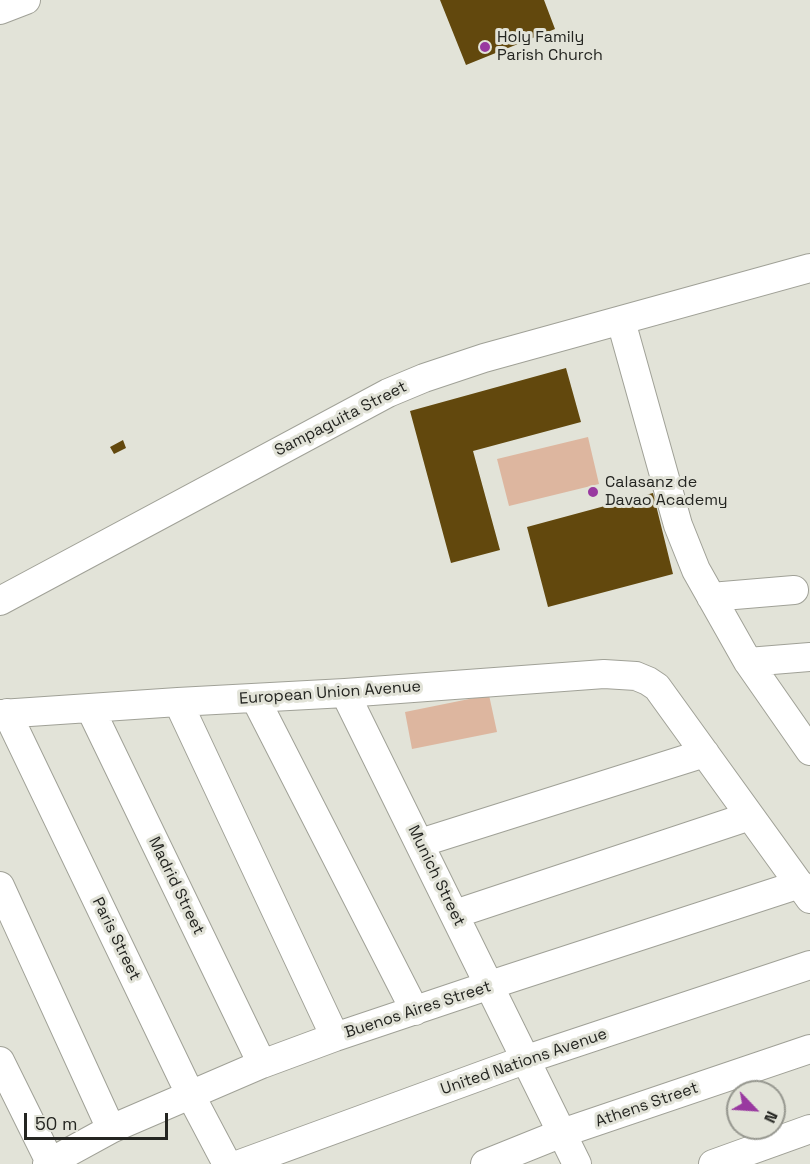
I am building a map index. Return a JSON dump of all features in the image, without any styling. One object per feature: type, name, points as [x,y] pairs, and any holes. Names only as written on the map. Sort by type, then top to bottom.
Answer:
[{"type":"street","points":[[0,10],[26,0]]},
{"type":"street","name":"Sampaguita Street","points":[[0,601],[388,393],[424,378],[484,358],[810,268]]},
{"type":"street","points":[[621,321],[678,525],[696,570],[748,662],[810,751]]},
{"type":"street","points":[[711,597],[794,590]]},
{"type":"street","points":[[748,662],[810,657]]},
{"type":"street","name":"European Union Avenue","points":[[3,714],[604,674],[636,676],[657,687],[705,753]]},
{"type":"street","name":"Munich Street","points":[[345,693],[577,1164]]},
{"type":"street","points":[[255,698],[415,1011]]},
{"type":"street","points":[[178,702],[335,1037]]},
{"type":"street","name":"Madrid Street","points":[[90,708],[262,1064]]},
{"type":"street","name":"Paris Street","points":[[3,714],[190,1094],[227,1164]]},
{"type":"street","points":[[420,843],[705,753],[805,891]]},
{"type":"street","points":[[455,914],[750,816]]},
{"type":"street","points":[[0,886],[111,1129]]},
{"type":"street","name":"Buenos Aires Street","points":[[48,1163],[111,1129],[190,1094],[335,1037],[490,986],[805,891]]},
{"type":"street","name":"United Nations Avenue","points":[[240,1164],[526,1059],[810,965]]},
{"type":"street","name":"Athens Street","points":[[485,1164],[562,1133],[810,1049]]},
{"type":"street","points":[[0,1061],[48,1163]]},
{"type":"street","points":[[713,1164],[810,1129]]},
{"type":"shaded area","points":[[588,437],[599,484],[509,506],[497,459]]},
{"type":"shaded area","points":[[489,695],[497,732],[412,749],[405,712]]},
{"type":"building","name":"Holy Family Parish Church","points":[[440,0],[544,0],[555,29],[466,65]]},
{"type":"building","points":[[566,368],[581,422],[473,451],[500,550],[451,563],[410,411]]},
{"type":"building","points":[[123,440],[126,448],[114,454],[110,447]]},
{"type":"building","points":[[653,493],[673,574],[548,607],[527,527]]},
{"type":"place","name":"Holy Family Parish Church","points":[[485,47]]},
{"type":"place","name":"Calasanz de Davao Academy","points":[[593,492]]}]
